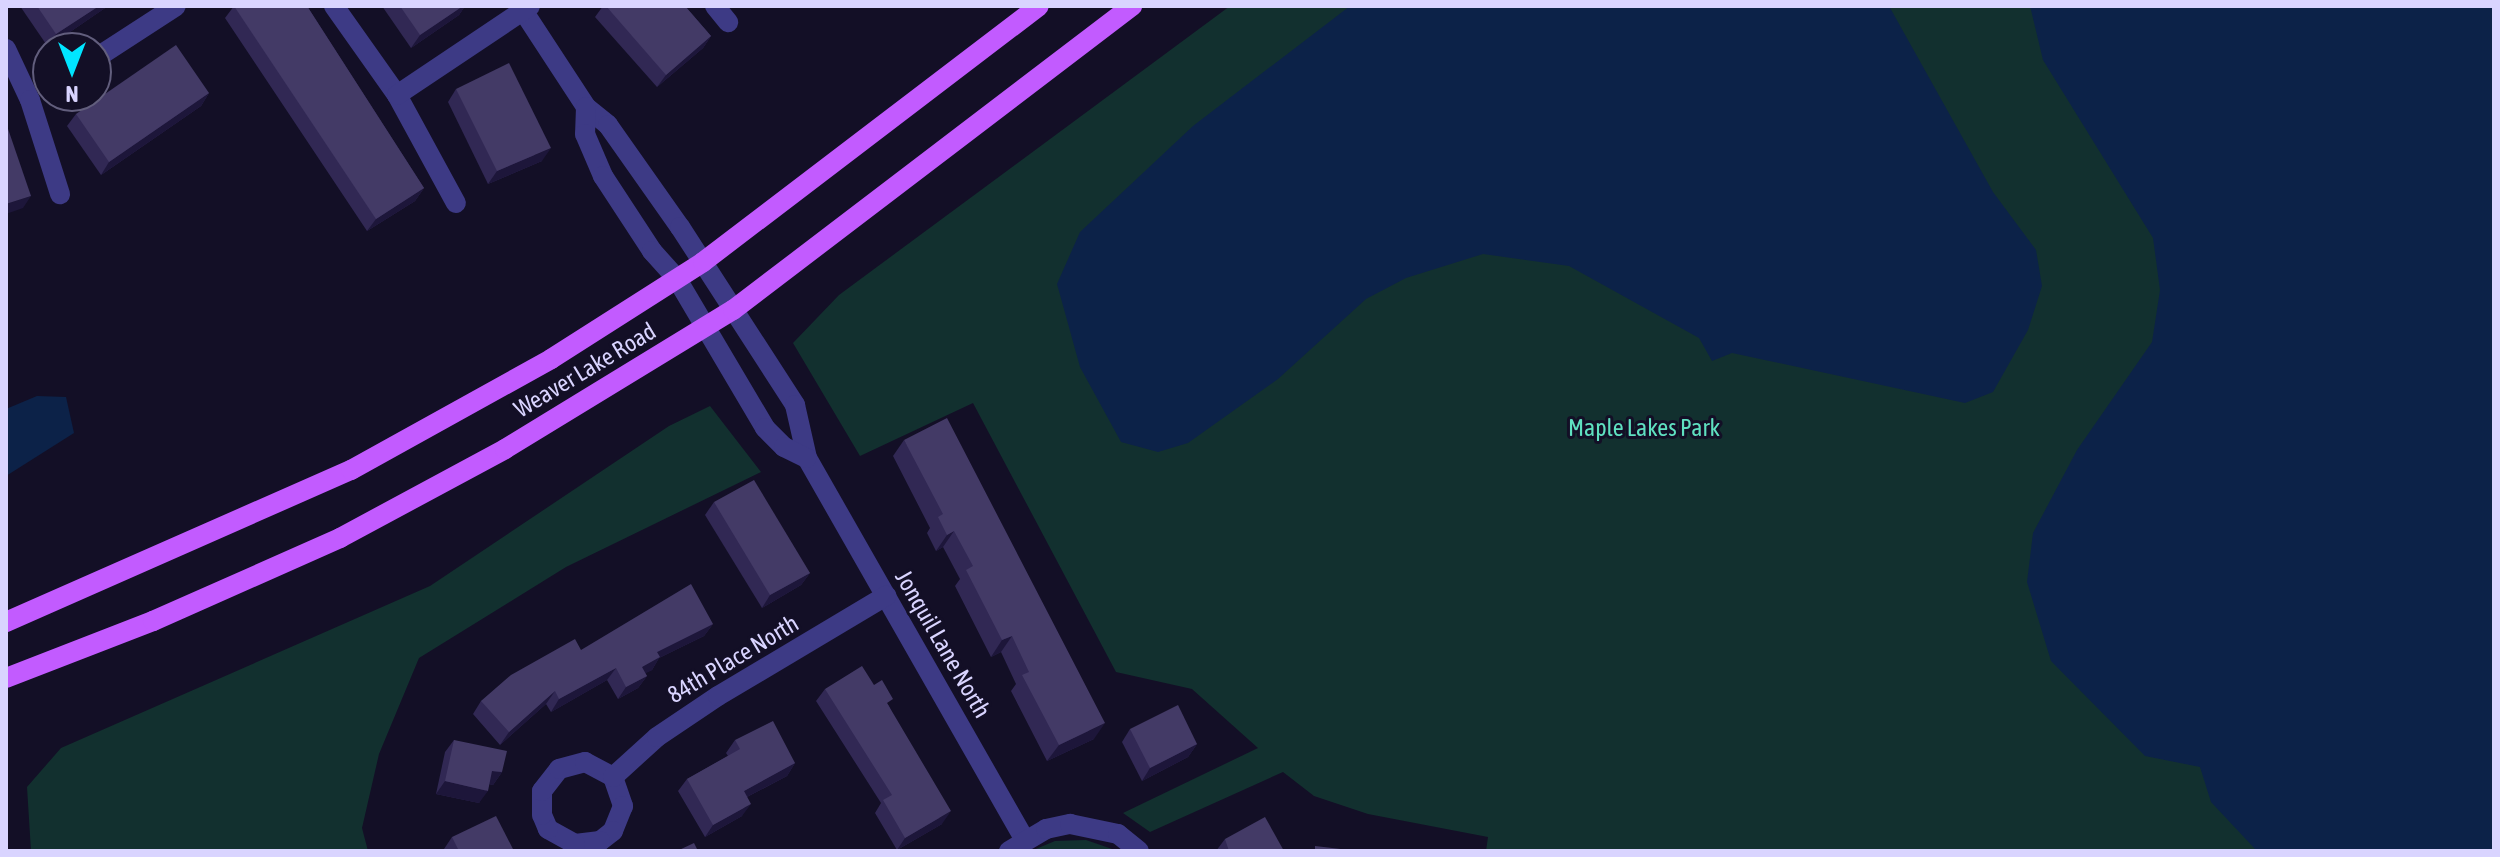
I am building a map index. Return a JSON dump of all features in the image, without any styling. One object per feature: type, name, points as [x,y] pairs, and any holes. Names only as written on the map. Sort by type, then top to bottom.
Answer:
[{"type":"main road","name":"Weaver Lake Road","points":[[6,622],[351,470],[551,359],[703,262],[1039,6]]},
{"type":"main road","name":"Weaver Lake Road","points":[[6,678],[153,621],[340,538],[505,449],[733,310],[1132,6]]},
{"type":"street","points":[[112,48],[176,6]]},
{"type":"street","points":[[334,6],[397,95],[456,203]]},
{"type":"street","points":[[397,95],[524,8]]},
{"type":"street","name":"Jonquil Lane North","points":[[524,8],[586,107],[608,125],[703,262],[795,405],[807,458],[886,596],[1016,845]]},
{"type":"street","points":[[6,49],[30,100],[60,194]]},
{"type":"street","name":"Jonquil Lane North","points":[[586,107],[585,134],[603,176],[652,251],[677,279],[765,428],[784,447],[807,458]]},
{"type":"street","name":"84th Place North","points":[[613,777],[657,737],[705,704],[886,596]]},
{"type":"street","points":[[585,762],[613,777],[623,806],[613,831],[600,841],[575,844],[548,829],[542,815],[542,791],[559,769],[585,762]]},
{"type":"street","points":[[1016,845],[1058,826],[1094,826],[1118,834],[1139,851]]},
{"type":"green space","name":"Maple Lakes Park","points":[[1230,6],[2494,6],[2494,851],[1486,851],[1488,837],[1368,814],[1314,796],[1283,772],[1150,832],[1123,813],[1258,748],[1192,689],[1116,672],[973,403],[860,456],[793,343],[839,295]]},
{"type":"green space","points":[[710,406],[761,472],[566,567],[419,658],[379,754],[362,828],[368,851],[31,851],[27,787],[61,748],[430,586],[669,426]]},
{"type":"green space","points":[[1086,840],[1118,851],[1031,851],[1055,841]]},
{"type":"water","points":[[1350,6],[1889,6],[1993,192],[2036,250],[2042,286],[2028,330],[1993,392],[1965,403],[1732,353],[1712,361],[1699,338],[1569,266],[1483,254],[1406,278],[1366,299],[1278,379],[1188,443],[1158,452],[1121,442],[1080,367],[1057,284],[1080,232],[1193,126]]},
{"type":"water","points":[[2030,6],[2494,6],[2494,851],[2257,851],[2211,802],[2200,767],[2145,756],[2051,661],[2027,582],[2033,533],[2077,450],[2152,342],[2160,290],[2153,238],[2043,60]]},
{"type":"water","points":[[37,396],[66,397],[74,433],[6,476],[6,409]]},
{"type":"building","points":[[37,6],[99,6],[59,32],[55,32]]},
{"type":"building","points":[[234,6],[307,6],[424,188],[376,219]]},
{"type":"building","points":[[400,6],[463,6],[420,35]]},
{"type":"building","points":[[606,6],[685,6],[711,36],[666,75]]},
{"type":"building","points":[[176,45],[209,93],[109,162],[76,114],[112,112],[112,89]]},
{"type":"building","points":[[509,63],[551,148],[497,171],[456,89]]},
{"type":"building","points":[[6,123],[31,196],[6,204]]},
{"type":"building","points":[[947,418],[1105,723],[1059,745],[1022,675],[1029,672],[1012,636],[1002,640],[966,570],[973,566],[954,531],[947,535],[938,517],[943,514],[904,440]]},
{"type":"building","points":[[754,480],[810,573],[770,595],[714,502]]},
{"type":"building","points":[[691,584],[713,624],[657,652],[660,657],[642,667],[647,676],[626,687],[616,668],[559,699],[555,691],[509,732],[481,701],[511,675],[575,639],[581,650]]},
{"type":"building","points":[[862,666],[874,685],[882,680],[893,699],[887,703],[951,811],[905,838],[883,800],[892,795],[825,689]]},
{"type":"building","points":[[1178,705],[1197,744],[1150,768],[1130,729]]},
{"type":"building","points":[[773,721],[795,763],[744,791],[751,804],[713,825],[687,779],[740,749],[735,740]]},
{"type":"building","points":[[454,740],[507,751],[502,772],[492,771],[488,791],[445,781]]},
{"type":"building","points":[[496,816],[514,851],[459,851],[452,837]]},
{"type":"building","points":[[1265,817],[1284,851],[1229,851],[1225,839]]},
{"type":"building","points":[[694,843],[698,851],[677,851]]},
{"type":"building","points":[[1315,846],[1358,851],[1315,851]]}]
